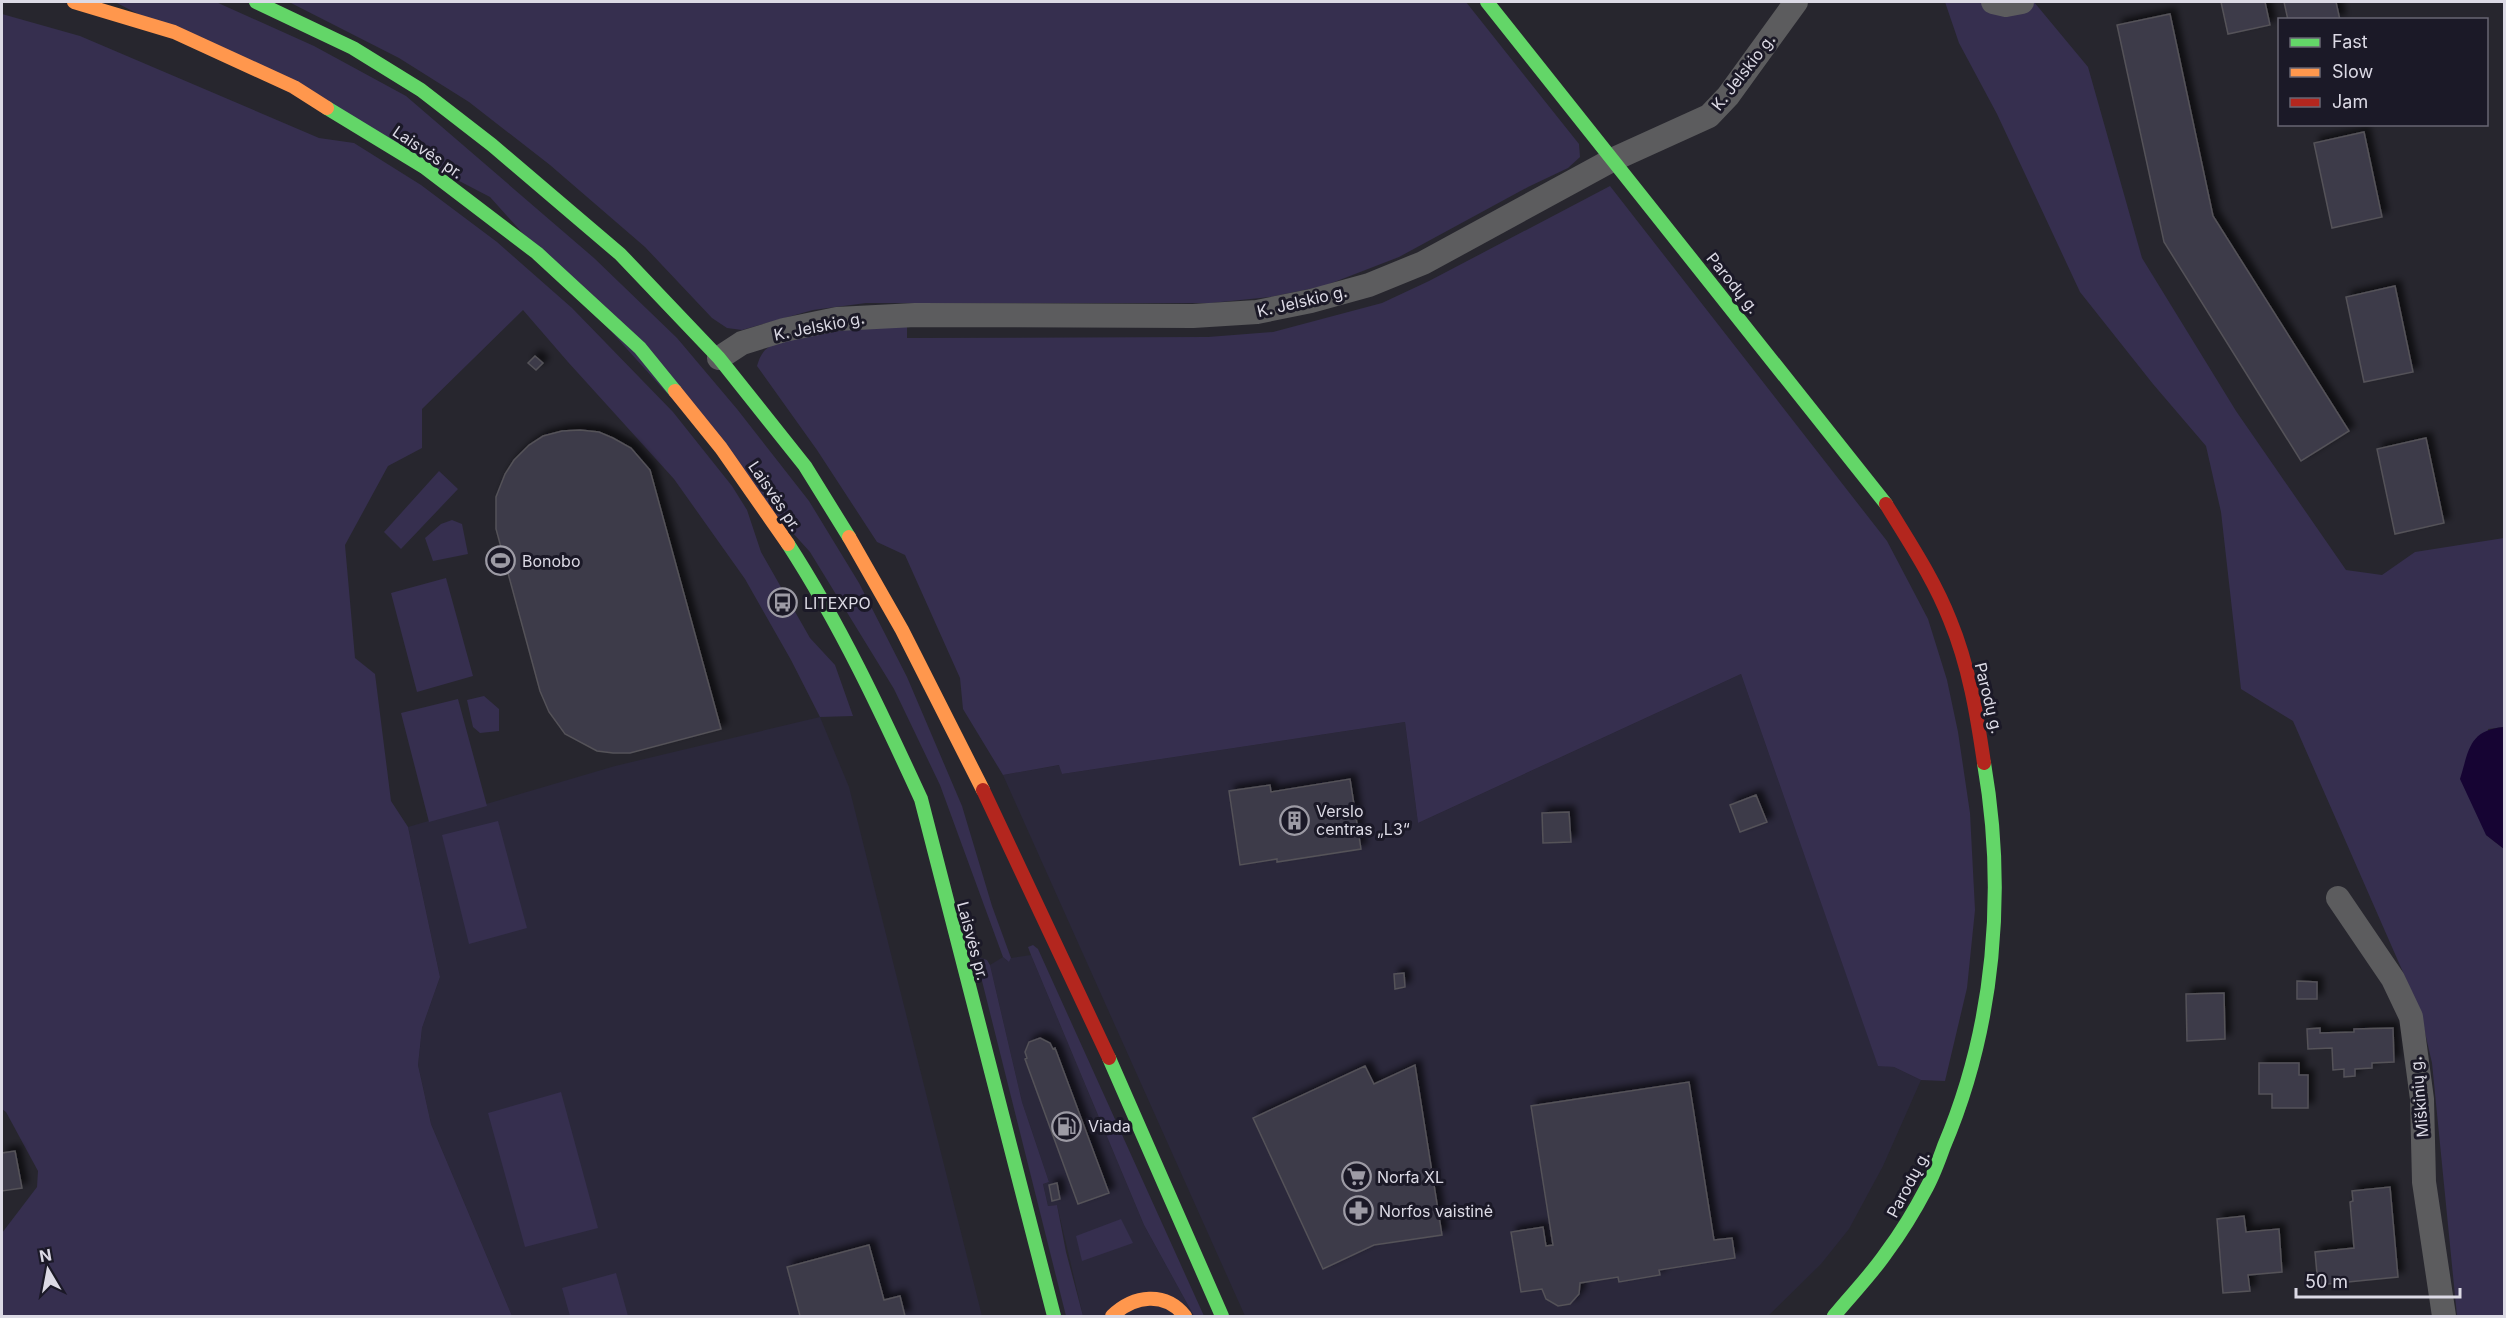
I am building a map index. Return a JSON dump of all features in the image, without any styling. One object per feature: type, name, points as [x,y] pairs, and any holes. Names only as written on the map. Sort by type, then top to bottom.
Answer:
[{"type":"main road","name":"Laisvės pr.","points":[[74,2],[174,32],[294,87],[424,167],[537,253],[640,348],[722,448],[768,513],[811,580],[887,724],[921,799],[1054,1317]]},
{"type":"main road","points":[[256,2],[353,48],[421,90],[492,145],[620,254],[719,358],[805,466],[856,548],[902,630],[994,811],[1086,1006],[1222,1317]]},
{"type":"main road","name":"Parodų g.","points":[[1487,2],[1883,498],[1933,585],[1951,622],[1973,700],[1987,764],[1996,878],[1996,931],[1989,985],[1965,1097],[1930,1182],[1901,1232],[1873,1271],[1834,1317]]},
{"type":"main road","points":[[1112,1317],[1132,1300],[1149,1298],[1164,1300],[1179,1307],[1185,1317]]},
{"type":"street","name":"K. Jelskio g.","points":[[719,358],[742,343],[784,330],[846,318],[915,315],[1193,316],[1257,312],[1311,301],[1369,285],[1423,262],[1612,160],[1709,116],[1728,96],[1796,2]]},
{"type":"street","points":[[1993,2],[2006,5],[2022,2]]},
{"type":"street","name":"Miškinių g.","points":[[2338,898],[2393,979],[2411,1017],[2422,1099],[2424,1182],[2444,1317]]},
{"type":"shaded area","points":[[115,2],[216,2],[314,46],[406,96],[594,258],[677,338],[737,409],[809,501],[859,583],[907,677],[962,806],[992,906],[1011,958],[1009,962],[1003,957],[940,785],[894,689],[810,552],[490,197]]},
{"type":"shaded area","points":[[289,2],[1466,2],[1579,144],[1580,157],[1568,168],[1528,187],[1399,257],[1324,286],[1270,297],[1211,303],[866,303],[813,310],[742,330],[727,328],[712,318],[645,247],[550,165],[469,102],[399,58]]},
{"type":"shaded area","points":[[1945,2],[2034,2],[2088,67],[2142,258],[2236,411],[2346,570],[2382,575],[2415,552],[2504,538],[2504,727],[2488,729],[2486,835],[2504,849],[2504,1316],[2457,1316],[2432,1063],[2420,1011],[2293,721],[2241,689],[2221,512],[2206,446],[2080,292],[1997,114],[1959,43]]},
{"type":"shaded area","points":[[2,14],[80,36],[319,138],[354,143],[421,185],[497,242],[572,308],[673,412],[732,486],[747,510],[761,552],[810,638],[835,665],[853,716],[820,717],[745,579],[674,479],[523,310],[422,409],[422,448],[388,466],[345,545],[355,658],[375,674],[391,801],[408,827],[440,977],[422,1028],[418,1065],[431,1124],[512,1316],[2,1316],[2,1233],[37,1187],[38,1171],[6,1112],[2,1109]]},
{"type":"shaded area","points":[[1610,186],[1887,541],[1928,619],[1947,680],[1958,732],[1970,813],[1975,910],[1967,988],[1945,1081],[1921,1080],[1894,1067],[1878,1066],[1741,674],[1418,823],[1405,722],[1062,774],[1059,765],[1003,775],[963,709],[960,678],[905,555],[877,542],[817,450],[757,366],[764,351],[781,341],[797,336],[856,328],[907,326],[907,338],[1208,337],[1273,332],[1382,303],[1429,281]]},
{"type":"shaded area","points":[[439,471],[458,489],[401,549],[384,532]]},
{"type":"shaded area","points":[[452,520],[462,524],[468,554],[433,561],[425,538],[441,524]]},
{"type":"shaded area","points":[[446,578],[473,676],[417,692],[391,593]]},
{"type":"shaded area","points":[[1741,674],[1878,1065],[1894,1067],[1921,1080],[1883,1166],[1849,1229],[1821,1264],[1768,1316],[1245,1316],[1003,775],[1060,765],[1062,774],[1405,722],[1418,823]]},
{"type":"shaded area","points":[[484,696],[499,709],[499,731],[480,733],[473,727],[467,700]]},
{"type":"shaded area","points":[[458,699],[487,806],[429,822],[401,713]]},
{"type":"shaded area","points":[[820,717],[849,787],[982,1316],[512,1316],[431,1124],[418,1065],[422,1028],[440,977],[408,827],[615,766]]},
{"type":"shaded area","points":[[2504,727],[2504,849],[2486,835],[2460,779],[2472,743],[2477,737],[2492,729]]},
{"type":"shaded area","points":[[498,821],[527,928],[469,944],[442,835]]},
{"type":"shaded area","points":[[1033,945],[1038,949],[1204,1316],[1194,1316],[1144,1225],[1031,955],[1028,947]]},
{"type":"shaded area","points":[[1031,955],[1144,1225],[1194,1316],[1083,1316],[1057,1205],[1048,1206],[1043,1184],[1049,1182],[1022,1102],[990,965],[1003,957],[1009,962],[1011,958]]},
{"type":"shaded area","points":[[981,958],[987,960],[990,965],[1022,1102],[1049,1182],[1043,1184],[1048,1206],[1057,1205],[1066,1252],[1083,1316],[1066,1316],[977,961]]},
{"type":"shaded area","points":[[561,1092],[598,1228],[525,1247],[488,1113]]},
{"type":"shaded area","points":[[1121,1219],[1133,1243],[1082,1261],[1076,1236]]},
{"type":"shaded area","points":[[616,1273],[628,1316],[570,1316],[562,1288]]},
{"type":"building","points":[[2221,2],[2265,2],[2270,25],[2228,34]]},
{"type":"building","points":[[2284,2],[2336,2],[2340,18],[2288,18]]},
{"type":"building","points":[[2170,14],[2213,216],[2349,431],[2301,461],[2164,242],[2117,25]]},
{"type":"building","points":[[2364,132],[2382,217],[2332,228],[2314,143]]},
{"type":"building","points":[[2395,286],[2413,372],[2364,382],[2346,297]]},
{"type":"building","points":[[535,356],[543,363],[536,370],[528,363]]},
{"type":"building","points":[[562,431],[599,432],[631,448],[650,470],[721,729],[630,753],[613,753],[597,751],[565,734],[549,712],[540,691],[496,529],[496,497],[505,474],[514,460],[529,445],[543,436]]},
{"type":"building","points":[[2426,438],[2444,523],[2395,534],[2377,449]]},
{"type":"building","name":"Verslo centras „L3“","points":[[1350,779],[1361,849],[1277,862],[1277,859],[1240,865],[1229,791],[1270,785],[1271,792]]},
{"type":"building","points":[[1756,795],[1767,822],[1740,832],[1730,805]]},
{"type":"building","points":[[1569,812],[1571,842],[1543,843],[1542,813]]},
{"type":"building","points":[[1404,973],[1405,987],[1395,989],[1394,974]]},
{"type":"building","points":[[2297,981],[2317,982],[2317,999],[2297,999]]},
{"type":"building","points":[[2224,993],[2225,1039],[2187,1041],[2186,994]]},
{"type":"building","points":[[2320,1028],[2320,1033],[2393,1028],[2394,1062],[2372,1063],[2372,1068],[2355,1069],[2355,1076],[2344,1077],[2344,1069],[2333,1070],[2332,1048],[2308,1049],[2307,1029]]},
{"type":"building","name":"Viada","points":[[1040,1038],[1050,1043],[1053,1049],[1055,1048],[1109,1193],[1078,1204],[1025,1059],[1029,1042]]},
{"type":"building","points":[[2259,1063],[2299,1063],[2299,1075],[2308,1075],[2308,1108],[2272,1108],[2272,1094],[2259,1094]]},
{"type":"building","name":"Norfa XL","points":[[1415,1065],[1442,1235],[1374,1245],[1323,1269],[1253,1118],[1365,1066],[1374,1084]]},
{"type":"building","points":[[1689,1082],[1714,1240],[1732,1238],[1735,1258],[1659,1270],[1660,1275],[1619,1282],[1618,1277],[1580,1283],[1579,1294],[1570,1304],[1558,1306],[1546,1299],[1542,1289],[1521,1292],[1511,1232],[1543,1227],[1546,1246],[1553,1245],[1531,1106]]},
{"type":"building","points":[[15,1151],[22,1188],[2,1191],[2,1153]]},
{"type":"building","points":[[1057,1183],[1060,1199],[1052,1201],[1049,1185]]},
{"type":"building","points":[[2390,1187],[2398,1277],[2318,1285],[2315,1252],[2354,1248],[2350,1202],[2353,1201],[2352,1191]]},
{"type":"building","points":[[2244,1216],[2246,1232],[2279,1229],[2282,1272],[2248,1275],[2250,1291],[2223,1293],[2217,1219]]},
{"type":"building","points":[[869,1245],[884,1300],[900,1296],[905,1316],[800,1316],[787,1267]]},
{"type":"traffic: fast","points":[[256,2],[353,48],[421,90],[492,145],[620,254],[719,358],[805,466],[849,537]]},
{"type":"traffic: fast","points":[[1487,2],[1886,504]]},
{"type":"traffic: fast","points":[[327,108],[424,167],[537,253],[640,348],[675,391]]},
{"type":"traffic: fast","points":[[788,544],[842,637],[921,799],[1054,1316]]},
{"type":"traffic: fast","points":[[1834,1316],[1880,1261],[1930,1182],[1961,1100],[1975,1053],[1985,1006],[1994,908],[1991,811],[1984,763]]},
{"type":"traffic: fast","points":[[1109,1058],[1222,1316]]},
{"type":"traffic: slow","points":[[74,2],[174,32],[294,87],[327,108]]},
{"type":"traffic: slow","points":[[675,391],[721,448],[788,544]]},
{"type":"traffic: slow","points":[[849,537],[902,630],[983,790]]},
{"type":"traffic: slow","points":[[1112,1316],[1130,1304],[1149,1299],[1168,1302],[1185,1316]]},
{"type":"traffic: jam","points":[[1886,504],[1929,575],[1957,637],[1972,691],[1984,763]]},
{"type":"traffic: jam","points":[[983,790],[1109,1058]]},
{"type":"place","name":"Bonobo","points":[[501,561]]},
{"type":"place","name":"LITEXPO","points":[[783,603]]},
{"type":"place","name":"Verslo centras „L3“","points":[[1295,820]]},
{"type":"place","name":"Viada","points":[[1067,1126]]},
{"type":"place","name":"Norfa XL","points":[[1356,1177]]},
{"type":"place","name":"Norfos vaistinė","points":[[1358,1211]]}]
